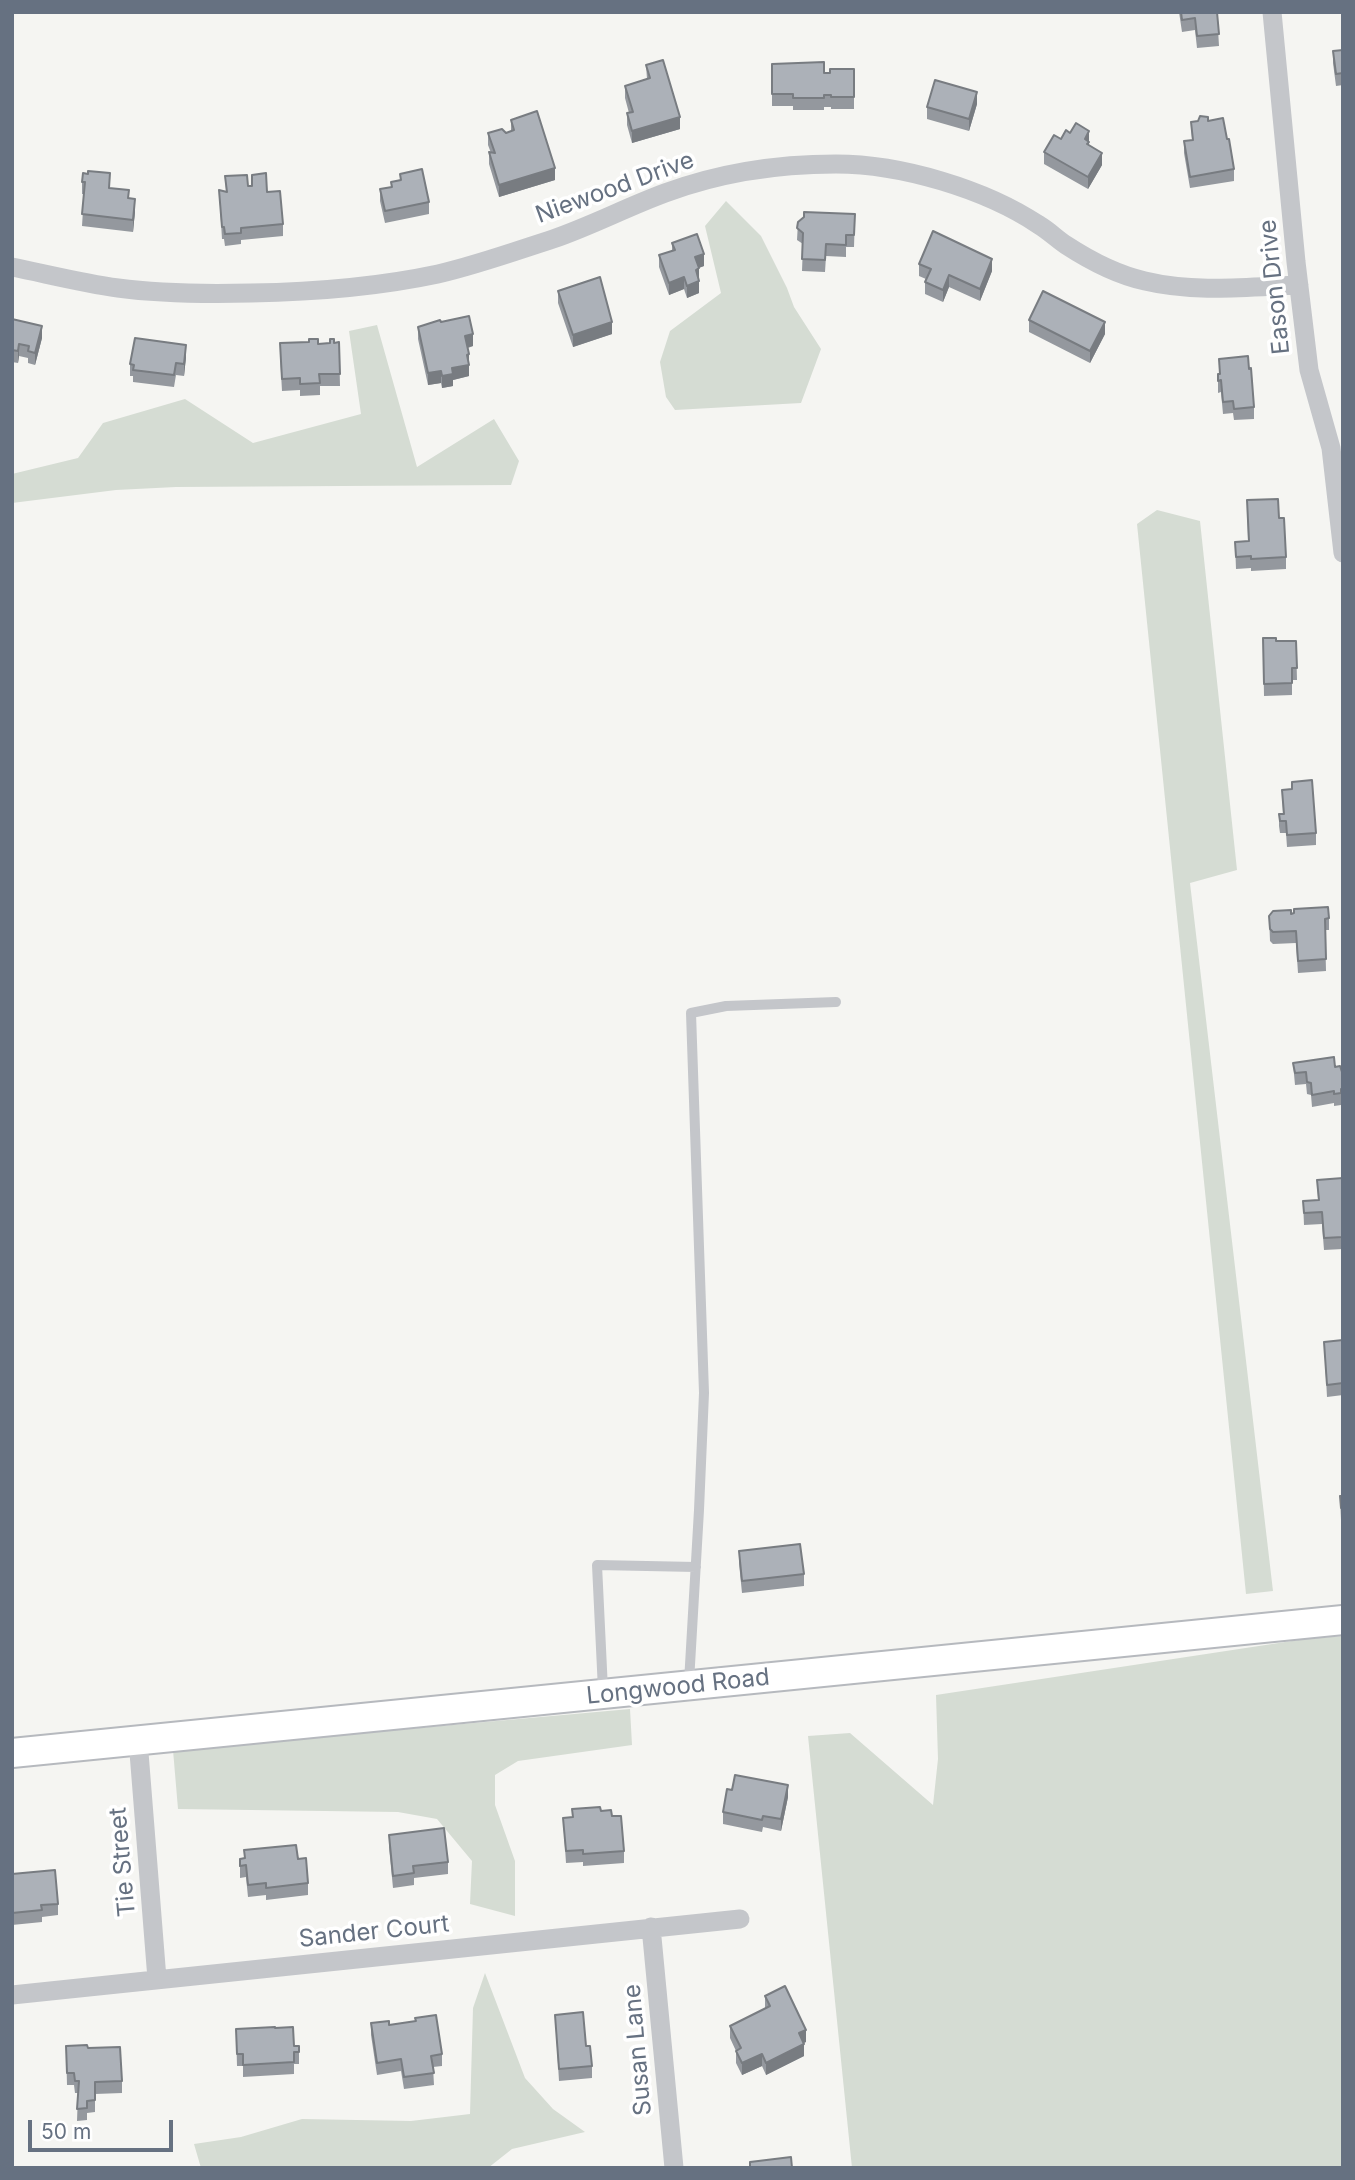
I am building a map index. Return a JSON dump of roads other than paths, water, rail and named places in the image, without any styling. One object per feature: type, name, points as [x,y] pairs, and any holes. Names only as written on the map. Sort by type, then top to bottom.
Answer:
[{"type":"main road","name":"Longwood Road","points":[[12,1754],[1343,1620]]},
{"type":"street","name":"Eason Drive","points":[[1272,12],[1309,370],[1331,448],[1343,553]]},
{"type":"street","name":"Niewood Drive","points":[[12,267],[118,288],[204,294],[323,290],[378,284],[439,274],[556,238],[666,193],[709,179],[772,167],[839,164],[893,170],[942,181],[979,194],[1038,224],[1067,246],[1105,267],[1144,281],[1217,289],[1299,285]]},
{"type":"street","name":"Tie Street","points":[[138,1740],[157,1979]]},
{"type":"street","name":"Sander Court","points":[[12,1995],[740,1919]]},
{"type":"street","name":"Susan Lane","points":[[651,1927],[674,2168]]},
{"type":"lane","points":[[688,1686],[704,1393],[691,1013],[726,1006],[836,1002]]},
{"type":"lane","points":[[603,1695],[597,1565],[696,1567]]}]
